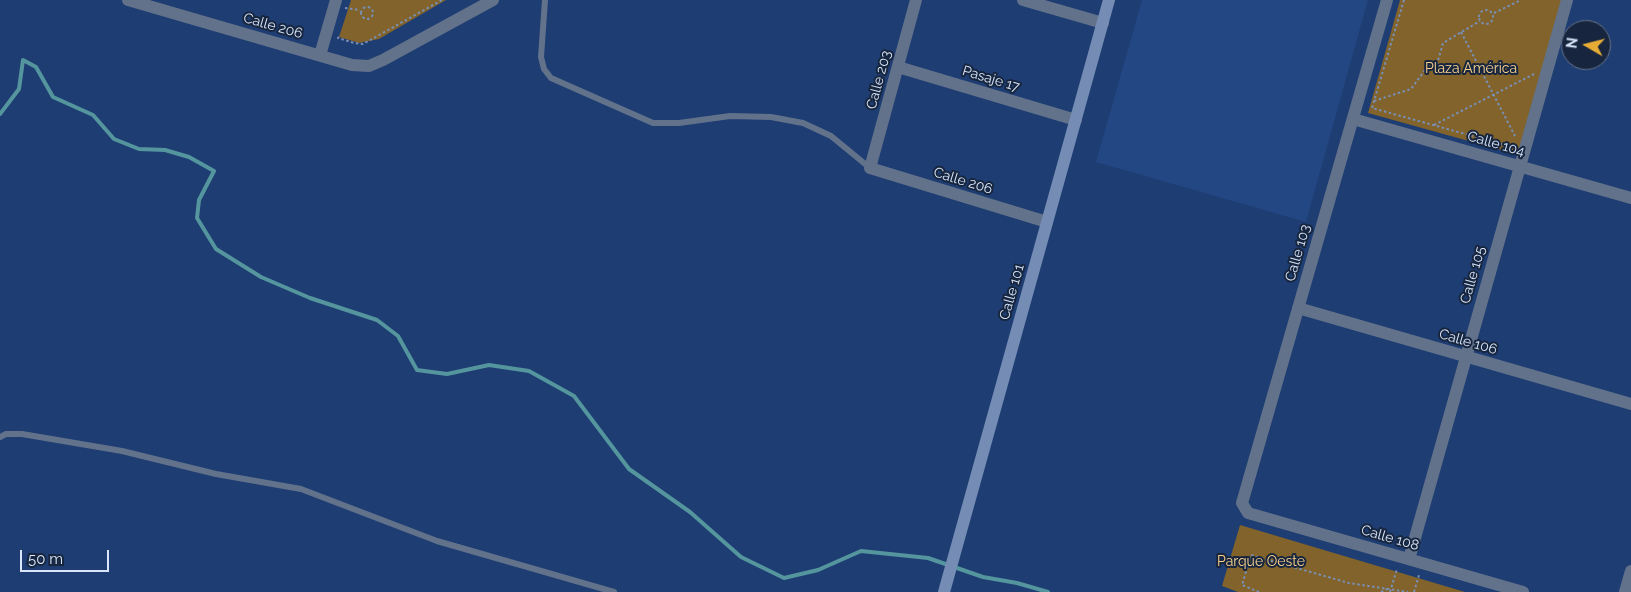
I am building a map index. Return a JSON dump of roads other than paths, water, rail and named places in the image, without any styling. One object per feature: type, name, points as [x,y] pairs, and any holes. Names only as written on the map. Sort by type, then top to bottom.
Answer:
[{"type":"street","name":"Calle 206","points":[[128,0],[352,65],[369,66],[493,0]]},
{"type":"street","name":"Calle 203","points":[[870,168],[916,0]]},
{"type":"street","points":[[1023,0],[1103,23]]},
{"type":"street","name":"Calle 101","points":[[945,586],[1109,0]]},
{"type":"street","name":"Calle 103","points":[[1248,513],[1242,503],[1387,0]]},
{"type":"street","name":"Calle 105","points":[[1404,558],[1521,167],[1567,0]]},
{"type":"street","points":[[320,55],[342,5]]},
{"type":"street","name":"Pasaje 17","points":[[898,67],[1076,120]]},
{"type":"street","name":"Calle 104","points":[[1353,119],[1631,198]]},
{"type":"street","name":"Calle 206","points":[[870,168],[1047,222]]},
{"type":"street","name":"Calle 106","points":[[1298,308],[1631,404]]},
{"type":"street","name":"Calle 108","points":[[1248,513],[1524,592]]},
{"type":"street","points":[[1625,592],[1631,571]]},
{"type":"lane","points":[[545,0],[541,57],[544,68],[551,78],[653,123],[679,123],[730,116],[771,117],[803,123],[831,136],[870,168]]},
{"type":"lane","points":[[0,436],[22,434],[122,451],[216,474],[300,489],[437,541],[614,592]]},
{"type":"waterway","points":[[0,114],[19,89],[23,60],[36,67],[53,97],[93,115],[114,139],[139,149],[165,150],[189,157],[214,171],[199,200],[197,218],[216,249],[261,277],[310,298],[377,320],[398,336],[417,370],[447,374],[489,365],[529,371],[574,396],[629,469],[690,512],[741,557],[784,578],[818,570],[861,551],[928,558],[983,577],[1017,583],[1048,592]]},
{"type":"park label","name":"Plaza América","points":[[1471,69]]},
{"type":"park label","name":"Parque Oeste","points":[[1261,562]]}]
